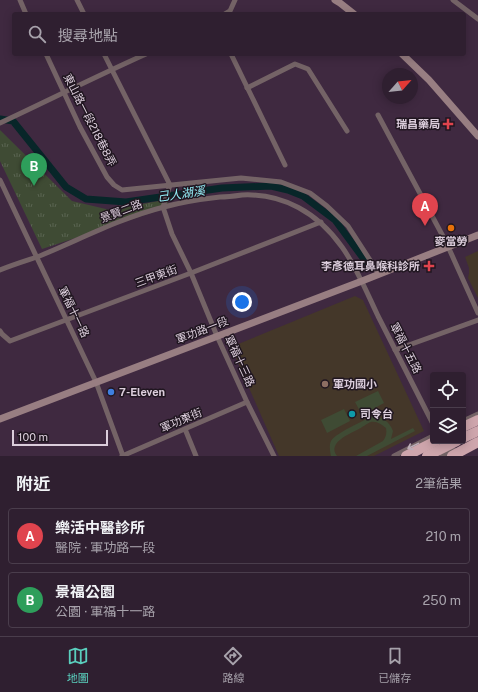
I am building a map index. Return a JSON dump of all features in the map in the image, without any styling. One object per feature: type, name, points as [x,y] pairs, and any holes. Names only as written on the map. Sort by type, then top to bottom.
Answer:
[{"type":"highway","points":[[466,426],[478,420]]},
{"type":"highway","points":[[466,437],[478,431]]},
{"type":"highway","points":[[450,455],[478,442]]},
{"type":"highway","points":[[406,456],[430,444]]},
{"type":"highway","points":[[427,456],[451,444]]},
{"type":"main road","points":[[339,1],[352,12]]},
{"type":"main road","points":[[404,56],[429,80],[478,136]]},
{"type":"main road","name":"軍功路一段","points":[[0,419],[362,281],[478,235]]},
{"type":"street","points":[[20,0],[25,12]]},
{"type":"street","points":[[77,0],[83,12]]},
{"type":"street","points":[[228,12],[235,0]]},
{"type":"street","points":[[453,0],[478,20]]},
{"type":"street","name":"東山路一段218巷8弄","points":[[47,56],[80,127],[107,177],[114,185],[122,190],[241,178],[281,182],[310,193],[327,206],[348,226],[379,274]]},
{"type":"street","points":[[105,56],[170,185],[163,206]]},
{"type":"street","points":[[0,123],[141,56]]},
{"type":"street","points":[[232,56],[285,165]]},
{"type":"street","points":[[247,88],[295,64],[308,69],[347,130]]},
{"type":"street","points":[[378,114],[448,247],[478,312]]},
{"type":"street","name":"軍福十一路","points":[[0,180],[96,382],[123,456]]},
{"type":"street","name":"景賢二路","points":[[0,270],[37,257],[127,219],[163,206],[209,198],[243,195],[269,197],[290,203],[307,211],[327,228],[342,247],[362,281]]},
{"type":"street","name":"軍福十三路","points":[[163,206],[172,234],[191,273],[217,336],[247,402],[274,456]]},
{"type":"street","name":"三甲東街","points":[[0,331],[10,341],[321,222]]},
{"type":"street","name":"軍福十五路","points":[[362,281],[430,418]]},
{"type":"street","points":[[395,350],[478,320]]},
{"type":"street","name":"軍功東街","points":[[123,456],[247,402]]},
{"type":"street","points":[[466,420],[478,414]]},
{"type":"street","points":[[185,429],[196,456]]},
{"type":"street","points":[[394,456],[430,438]]},
{"type":"street","points":[[442,456],[450,455],[478,438]]},
{"type":"street","points":[[444,444],[450,455]]},
{"type":"street","points":[[462,456],[478,447]]},
{"type":"shaded area","points":[[478,251],[478,298],[468,278],[469,268],[465,257]]},
{"type":"shaded area","name":"軍功國小","points":[[355,296],[363,300],[424,431],[374,456],[279,456],[231,347]]},
{"type":"green space","points":[[0,130],[72,201],[110,210],[164,200],[167,200],[169,205],[166,208],[42,249],[0,161]]},
{"type":"green space","points":[[378,391],[384,403],[362,415],[355,402]]},
{"type":"green space","points":[[344,409],[350,421],[327,433],[321,420]]},
{"type":"green space","points":[[372,416],[379,417],[387,422],[393,431],[391,439],[413,428],[415,431],[367,456],[356,456],[383,441],[385,438],[386,428],[377,423],[371,422],[340,440],[335,447],[337,456],[331,456],[330,444],[334,438]]},
{"type":"waterway","name":"己人湖溪","points":[[0,119],[13,121],[66,187],[86,199],[126,202],[222,188],[271,186],[288,190],[303,196],[335,220],[366,262]]},
{"type":"place","name":"瑞昌藥局","points":[[448,124]]},
{"type":"place","name":"景福公園","points":[[34,186]]},
{"type":"place","name":"樂活中醫診所","points":[[425,226]]},
{"type":"place","name":"麥當勞","points":[[451,228]]},
{"type":"place","name":"李彥德耳鼻喉科診所","points":[[429,266]]},
{"type":"place","name":"軍功國小","points":[[325,384]]},
{"type":"place","name":"7-Eleven","points":[[111,392]]},
{"type":"place","name":"司令台","points":[[352,414]]}]
